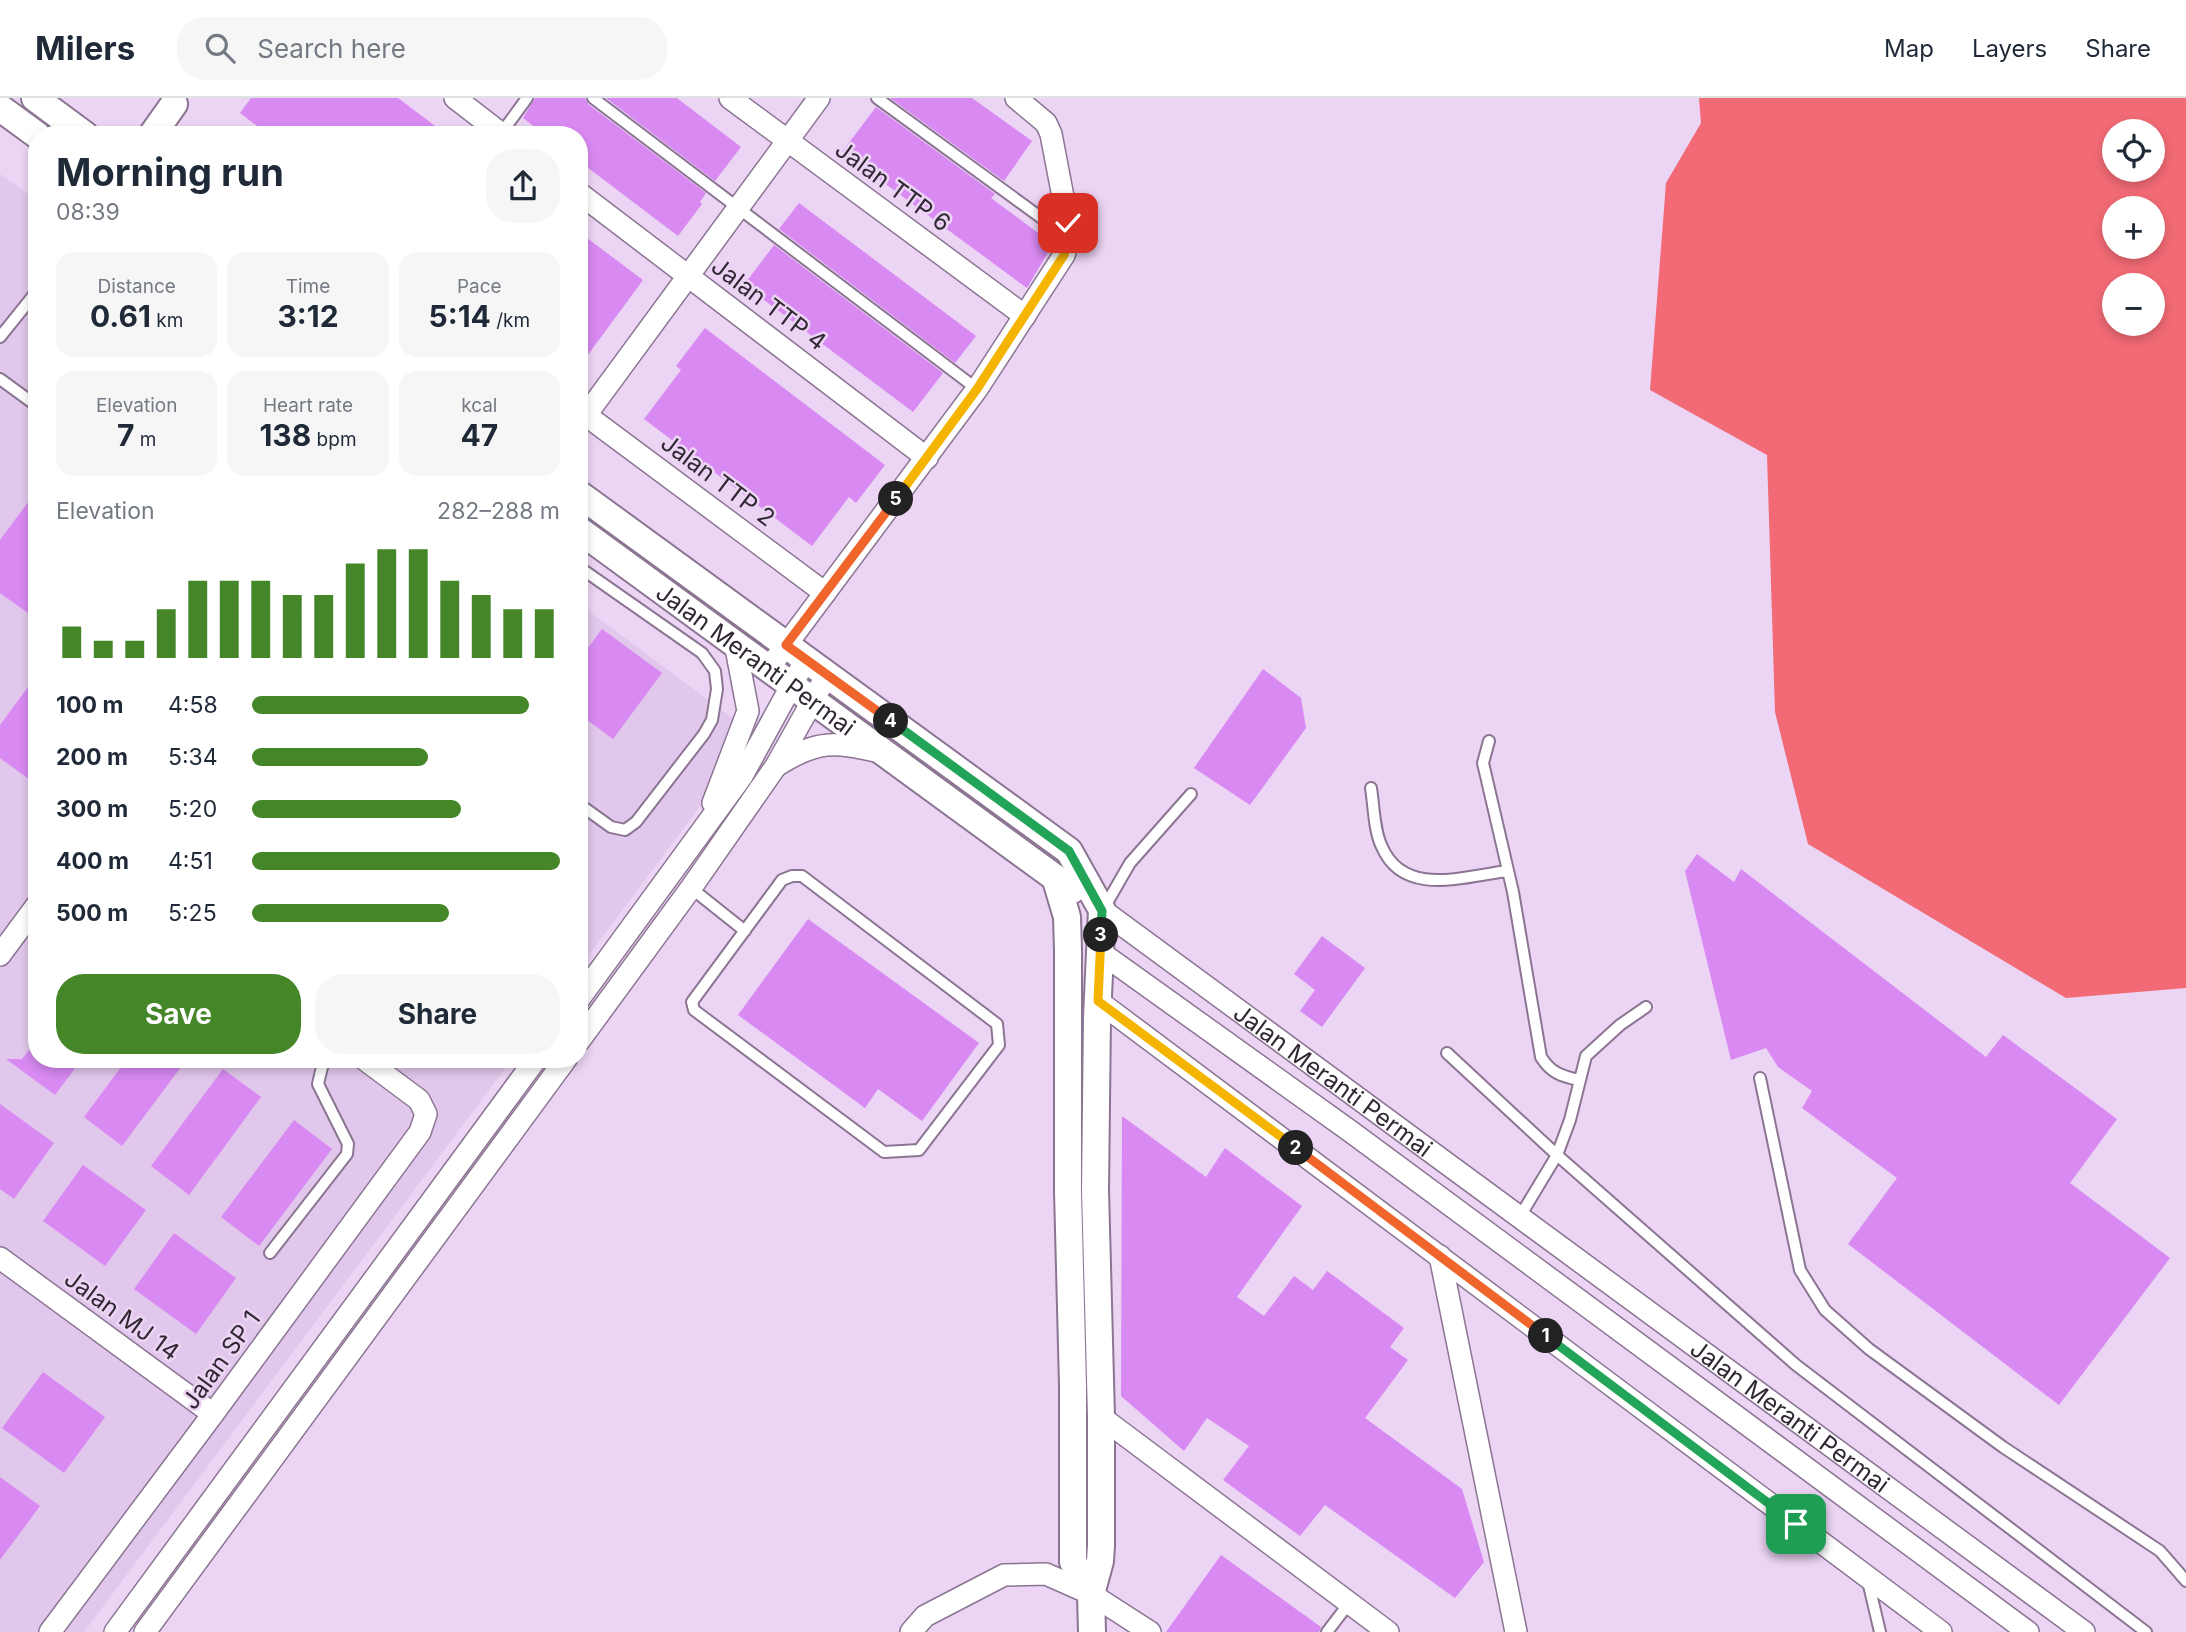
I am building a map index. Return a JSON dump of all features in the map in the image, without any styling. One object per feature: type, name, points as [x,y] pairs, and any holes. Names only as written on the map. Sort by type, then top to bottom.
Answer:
[{"type":"street","points":[[35,98],[73,126]]},
{"type":"street","points":[[455,98],[491,126]]},
{"type":"street","name":"Jalan TTP 6","points":[[730,98],[1025,316]]},
{"type":"street","points":[[588,406],[688,276],[819,98]]},
{"type":"street","points":[[158,126],[173,101]]},
{"type":"street","points":[[769,668],[796,652],[825,593],[977,389],[1064,255],[1069,238],[1051,134],[1046,123],[1025,101]]},
{"type":"street","points":[[0,108],[28,128]]},
{"type":"street","name":"Jalan TTP 4","points":[[588,200],[927,458]]},
{"type":"street","name":"Jalan TTP 2","points":[[588,416],[825,593]]},
{"type":"street","points":[[588,501],[1069,851],[1102,911],[1095,1190],[1101,1417],[1101,1545],[1100,1561],[1091,1594],[1092,1632]]},
{"type":"street","name":"Jalan Meranti Permai","points":[[588,537],[2084,1632]]},
{"type":"street","points":[[700,834],[748,711],[735,643]]},
{"type":"street","points":[[588,1029],[776,766],[802,692],[796,652]]},
{"type":"street","points":[[588,987],[802,692],[827,675]]},
{"type":"street","points":[[776,766],[817,745],[839,743],[887,754]]},
{"type":"street","points":[[1056,880],[1067,917],[1068,950],[1073,1562],[1091,1594]]},
{"type":"street","points":[[0,955],[28,917]]},
{"type":"street","name":"Jalan Meranti Permai","points":[[1100,952],[1350,1131],[2028,1632]]},
{"type":"street","points":[[1098,1001],[1941,1632]]},
{"type":"street","name":"Jalan SP 1","points":[[50,1632],[214,1414],[419,1132],[426,1114],[419,1100],[376,1068]]},
{"type":"street","points":[[115,1632],[529,1068]]},
{"type":"street","points":[[145,1632],[559,1068]]},
{"type":"street","points":[[1440,1256],[1516,1632]]},
{"type":"street","name":"Jalan MJ 14","points":[[0,1258],[214,1414]]},
{"type":"street","points":[[1101,1417],[1388,1632]]},
{"type":"street","points":[[911,1632],[925,1616],[1004,1575],[1046,1574],[1091,1594],[1150,1632]]},
{"type":"lane","points":[[507,126],[527,98]]},
{"type":"lane","points":[[593,98],[977,389]]},
{"type":"lane","points":[[877,98],[1069,238]]},
{"type":"lane","points":[[0,337],[28,301]]},
{"type":"lane","points":[[0,379],[28,399]]},
{"type":"lane","points":[[588,573],[702,653],[715,671],[718,689],[712,720],[704,734],[636,822],[625,830],[611,827],[588,810]]},
{"type":"lane","points":[[1489,741],[1483,763],[1508,871],[1541,1057],[1548,1068],[1557,1074],[1578,1080]]},
{"type":"lane","points":[[1371,789],[1381,845],[1389,860],[1405,875],[1432,881],[1508,871]]},
{"type":"lane","points":[[1102,911],[1130,863],[1191,794]]},
{"type":"lane","points":[[803,876],[997,1024],[999,1045],[919,1150],[884,1152],[694,1010],[692,1002],[745,930],[782,880],[803,876]]},
{"type":"lane","points":[[691,888],[745,930]]},
{"type":"lane","points":[[1520,1218],[1557,1155],[1570,1121],[1586,1056],[1620,1025],[1646,1007]]},
{"type":"lane","points":[[1447,1053],[1557,1155],[1796,1365],[2146,1632]]},
{"type":"lane","points":[[270,1253],[347,1154],[348,1144],[318,1084],[322,1068]]},
{"type":"lane","points":[[1760,1078],[1800,1270],[1825,1310],[1869,1349],[2003,1447],[2160,1551],[2186,1581]]},
{"type":"lane","points":[[1867,1578],[1880,1632]]},
{"type":"lane","points":[[1327,1632],[1350,1602]]},
{"type":"shaded area","points":[[1699,98],[2186,98],[2186,988],[2066,998],[1808,844],[1775,712],[1767,455],[1650,390],[1666,183],[1701,123]]},
{"type":"shaded area","points":[[0,174],[28,194],[28,1068],[505,1068],[84,1632],[0,1632]]},
{"type":"shaded area","points":[[588,611],[754,734],[588,956]]},
{"type":"building","points":[[251,98],[398,98],[435,126],[257,126],[240,113]]},
{"type":"building","points":[[535,98],[585,98],[588,104],[706,193],[700,202],[702,204],[678,236],[588,168],[588,126],[533,126],[523,118]]},
{"type":"building","points":[[606,98],[677,98],[741,147],[715,181]]},
{"type":"building","points":[[890,98],[972,98],[1032,141],[1004,181]]},
{"type":"building","points":[[876,107],[995,194],[991,198],[1053,244],[1027,288],[842,152]]},
{"type":"building","points":[[799,203],[976,336],[955,363],[779,229]]},
{"type":"building","points":[[588,239],[643,280],[588,355]]},
{"type":"building","points":[[774,245],[943,373],[913,412],[744,285]]},
{"type":"building","points":[[705,328],[885,465],[856,503],[849,497],[812,546],[644,419],[681,370],[676,366]]},
{"type":"building","points":[[28,502],[28,613],[0,593],[0,540]]},
{"type":"building","points":[[602,629],[662,673],[613,739],[588,721],[588,648]]},
{"type":"building","points":[[1263,669],[1301,698],[1306,728],[1250,805],[1194,768]]},
{"type":"building","points":[[28,687],[28,778],[0,758],[0,725]]},
{"type":"building","points":[[1697,854],[1734,882],[1741,869],[1986,1057],[2003,1035],[2117,1119],[2070,1183],[2170,1258],[2059,1405],[1848,1244],[1897,1178],[1802,1108],[1812,1091],[1778,1067],[1766,1048],[1731,1060],[1685,871]]},
{"type":"building","points":[[808,919],[979,1043],[922,1121],[878,1089],[865,1108],[738,1015]]},
{"type":"building","points":[[1322,936],[1365,968],[1322,1027],[1300,1011],[1315,990],[1294,974]]},
{"type":"building","points":[[28,1051],[28,1068],[75,1068],[55,1095],[6,1059],[22,1059]]},
{"type":"building","points":[[120,1068],[180,1068],[122,1146],[84,1117]]},
{"type":"building","points":[[223,1069],[261,1097],[189,1195],[151,1166]]},
{"type":"building","points":[[0,1104],[54,1143],[14,1199],[0,1189]]},
{"type":"building","points":[[1122,1116],[1206,1177],[1225,1148],[1302,1206],[1237,1297],[1264,1316],[1294,1276],[1313,1290],[1327,1271],[1404,1328],[1390,1347],[1408,1360],[1365,1418],[1462,1489],[1484,1562],[1455,1598],[1325,1505],[1300,1536],[1223,1480],[1249,1446],[1207,1418],[1184,1451],[1121,1396]]},
{"type":"building","points":[[294,1120],[332,1149],[259,1246],[221,1217]]},
{"type":"building","points":[[83,1165],[146,1210],[105,1266],[43,1221]]},
{"type":"building","points":[[174,1233],[236,1278],[196,1334],[134,1289]]},
{"type":"building","points":[[43,1372],[105,1417],[64,1473],[2,1428]]},
{"type":"building","points":[[0,1477],[40,1506],[0,1560]]},
{"type":"building","points":[[1221,1555],[1321,1627],[1319,1632],[1166,1632]]},
{"type":"route","points":[[1068,223],[1069,238],[1064,255],[1016,332],[927,458],[786,645],[1069,851],[1102,911],[1098,1001],[1796,1524]]}]
